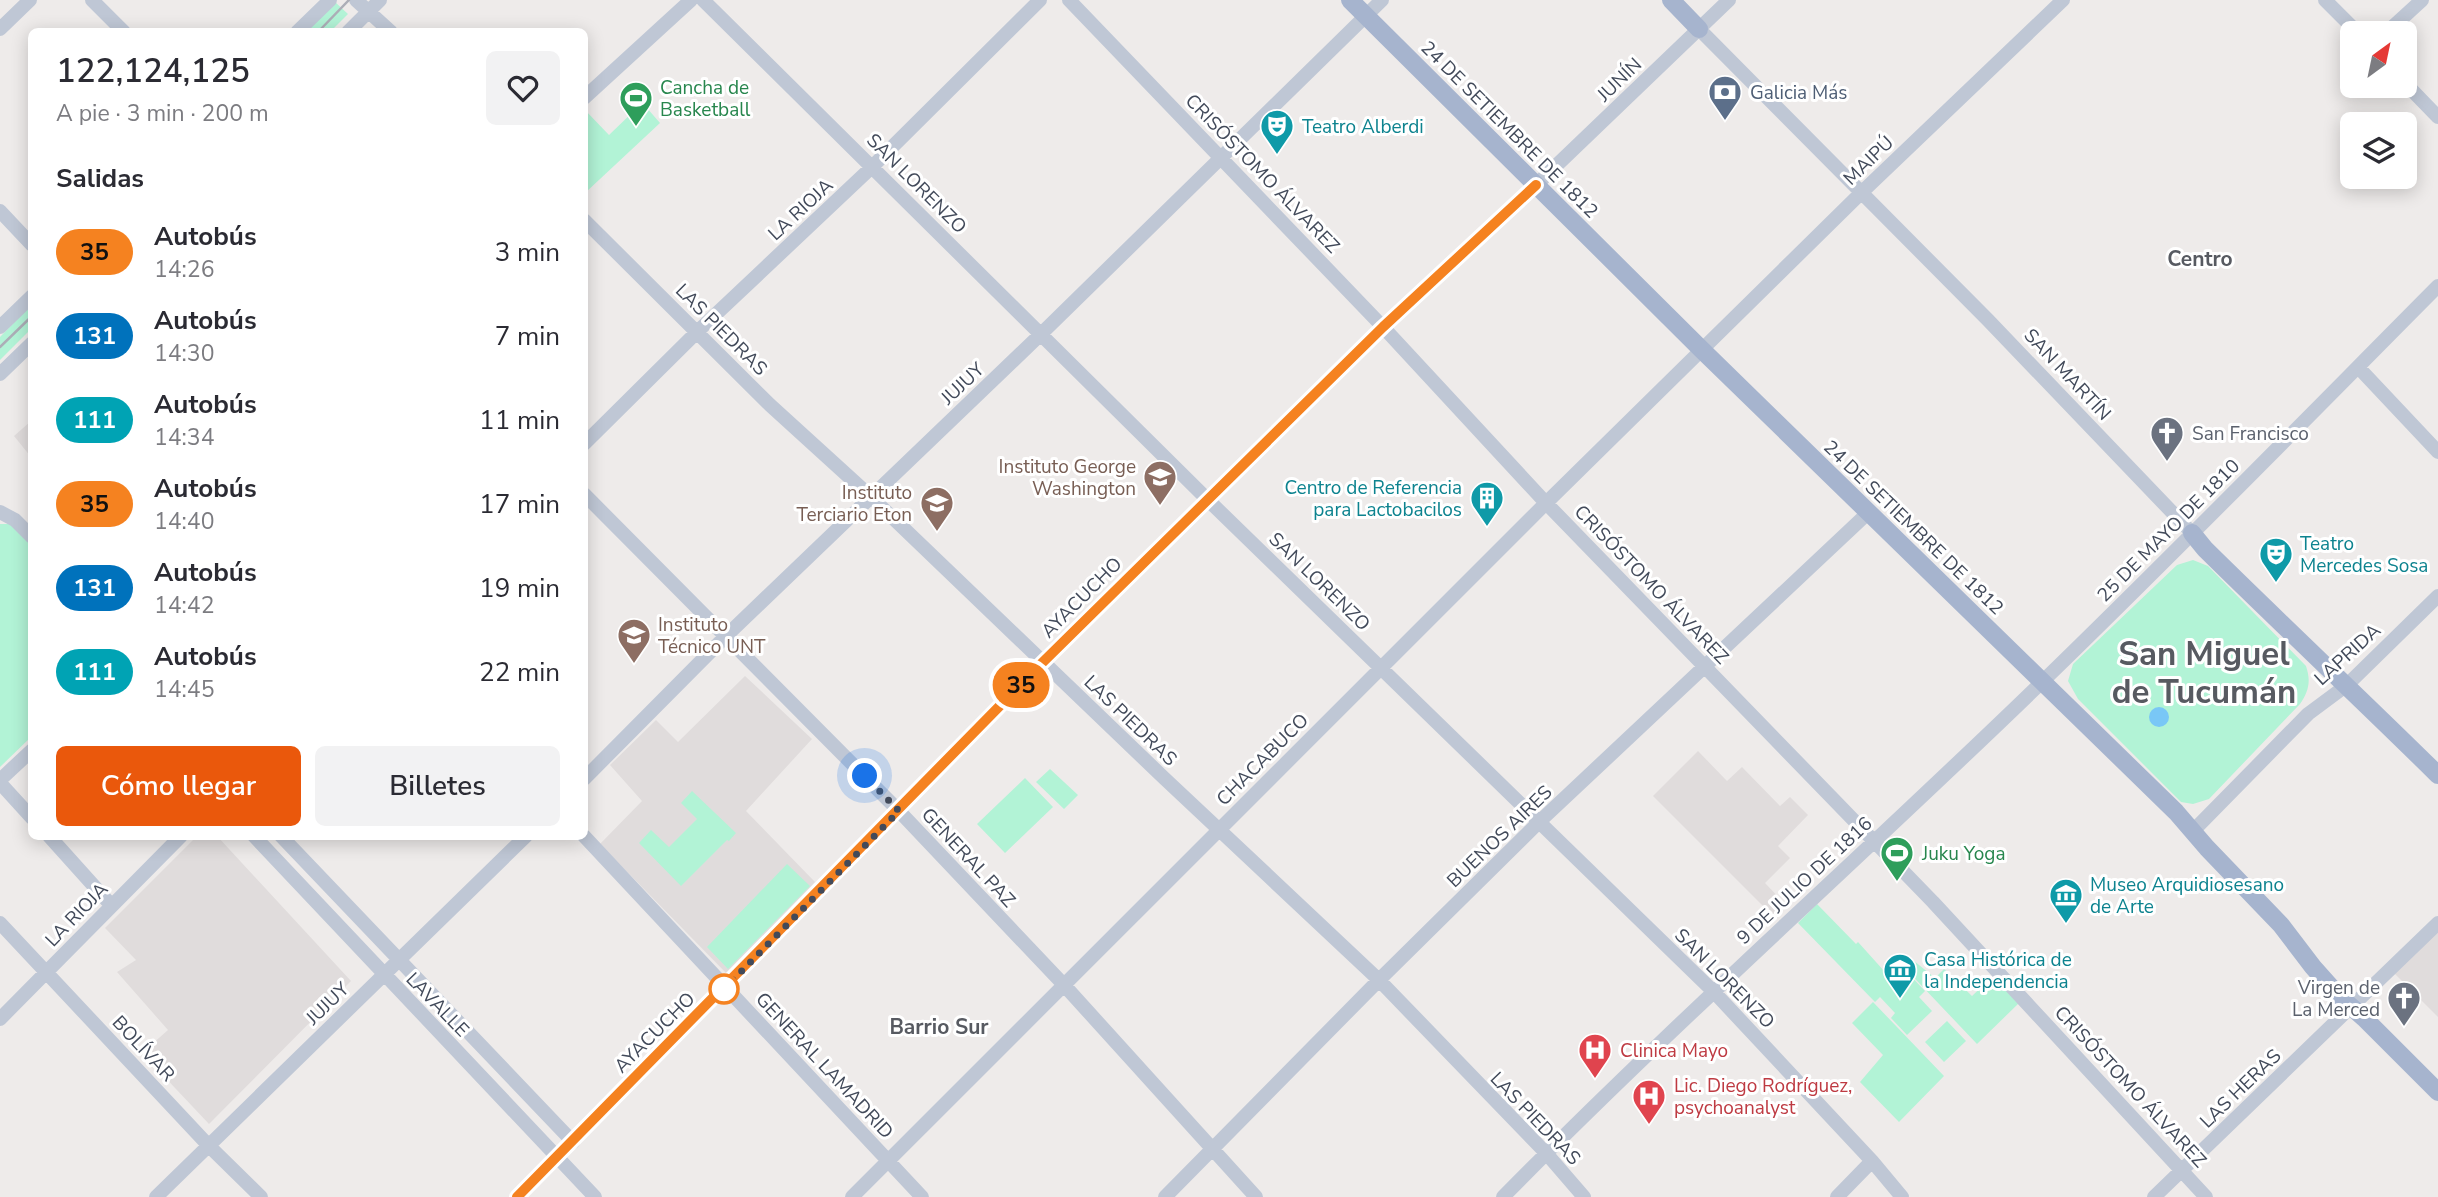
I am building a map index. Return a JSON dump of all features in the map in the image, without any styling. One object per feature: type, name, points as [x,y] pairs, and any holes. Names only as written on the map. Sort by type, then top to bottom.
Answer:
[{"type":"main road","name":"24 DE SETIEMBRE DE 1812","points":[[1350,0],[1702,350],[2194,830],[2207,848],[2281,925],[2313,967],[2438,1092]]},
{"type":"main road","name":"SAN MARTÍN","points":[[1671,0],[1699,29]]},
{"type":"main road","name":"SAN MARTÍN","points":[[2192,533],[2204,549],[2318,662],[2347,685],[2438,775]]},
{"type":"street","points":[[0,29],[30,0]]},
{"type":"street","points":[[92,0],[120,28]]},
{"type":"street","points":[[301,28],[330,0]]},
{"type":"street","points":[[356,0],[375,5],[389,28]]},
{"type":"street","points":[[588,94],[691,0]]},
{"type":"street","name":"SAN LORENZO","points":[[703,0],[1208,500],[1714,992],[1872,1161],[1902,1197]]},
{"type":"street","name":"LA RIOJA","points":[[588,440],[1041,0]]},
{"type":"street","name":"CRISÓSTOMO ÁLVAREZ","points":[[1069,0],[1383,327],[1546,503],[2029,1004],[2206,1197]]},
{"type":"street","name":"JUJUY","points":[[588,775],[726,636],[1042,334],[1382,0]]},
{"type":"street","name":"JUNÍN","points":[[1536,185],[1729,0]]},
{"type":"street","name":"MAIPÚ","points":[[1702,350],[2063,0]]},
{"type":"street","points":[[2325,0],[2346,21]]},
{"type":"street","points":[[2399,21],[2422,0]]},
{"type":"street","points":[[352,28],[375,5]]},
{"type":"street","name":"SAN MARTÍN","points":[[1699,29],[1988,320],[2192,533]]},
{"type":"street","points":[[2417,95],[2438,117]]},
{"type":"street","name":"AYACUCHO","points":[[517,1197],[1042,663],[1383,327],[1536,185]]},
{"type":"street","points":[[0,211],[28,241]]},
{"type":"street","name":"LAS PIEDRAS","points":[[588,223],[771,405],[1379,980],[1546,1153],[1584,1197]]},
{"type":"street","name":"25 DE MAYO DE 1810","points":[[2043,682],[2438,286]]},
{"type":"street","points":[[0,327],[28,300]]},
{"type":"street","points":[[0,374],[28,347]]},
{"type":"street","name":"CHACABUCO","points":[[852,1197],[1380,667],[1702,350]]},
{"type":"street","points":[[2357,367],[2438,452]]},
{"type":"street","name":"GENERAL PAZ","points":[[588,498],[899,811],[1064,985],[1256,1197]]},
{"type":"street","points":[[0,512],[15,520],[28,533]]},
{"type":"street","name":"BUENOS AIRES","points":[[1165,1197],[1539,822],[1869,512]]},
{"type":"street","name":"LAPRIDA","points":[[2194,830],[2308,714],[2347,685],[2438,596]]},
{"type":"street","name":"9 DE JULIO DE 1816","points":[[1503,1197],[1714,992],[2043,682]]},
{"type":"street","points":[[28,754],[0,781],[28,813]]},
{"type":"street","points":[[53,840],[111,905]]},
{"type":"street","name":"LA RIOJA","points":[[0,1019],[177,840]]},
{"type":"street","name":"LAVALLE","points":[[258,840],[595,1197]]},
{"type":"street","name":"LAVALLE","points":[[285,840],[573,1142]]},
{"type":"street","name":"JUJUY","points":[[156,1197],[522,840]]},
{"type":"street","name":"GENERAL LAMADRID","points":[[588,840],[922,1197]]},
{"type":"street","name":"BOLÍVAR","points":[[0,923],[209,1146],[261,1197]]},
{"type":"street","points":[[2352,1008],[2438,923]]},
{"type":"street","name":"LAS HERAS","points":[[2154,1197],[2352,1008]]},
{"type":"street","points":[[1837,1197],[1872,1161]]},
{"type":"shaded area","points":[[28,424],[28,453],[14,436]]},
{"type":"shaded area","points":[[745,676],[812,739],[746,811],[815,882],[727,974],[600,844],[642,801],[610,765],[656,720],[678,742]]},
{"type":"shaded area","points":[[1698,751],[1727,781],[1742,767],[1780,806],[1790,797],[1808,815],[1778,846],[1790,858],[1765,883],[1787,906],[1774,917],[1653,796]]},
{"type":"shaded area","points":[[193,840],[221,840],[351,981],[209,1124],[142,1053],[168,1030],[117,972],[136,960],[105,928]]},
{"type":"shaded area","points":[[2438,929],[2438,1017],[2393,972]]},
{"type":"green space","points":[[335,2],[348,14],[334,28],[309,28]]},
{"type":"green space","points":[[640,100],[660,123],[588,190],[588,113],[609,135],[637,108],[634,105]]},
{"type":"green space","points":[[28,308],[28,332],[0,360],[0,337]]},
{"type":"green space","points":[[0,524],[14,524],[28,539],[28,740],[0,767]]},
{"type":"green space","points":[[2193,560],[2208,566],[2306,666],[2309,681],[2300,704],[2209,799],[2193,804],[2181,802],[2078,699],[2068,681],[2073,664],[2177,565]]},
{"type":"green space","points":[[1050,769],[1078,795],[1064,809],[1036,782]]},
{"type":"green space","points":[[1025,778],[1053,807],[1005,853],[977,824]]},
{"type":"green space","points":[[692,791],[736,833],[681,886],[639,843],[651,830],[669,847],[697,819],[681,803]]},
{"type":"green space","points":[[787,864],[810,886],[728,969],[707,947]]},
{"type":"green space","points":[[1817,904],[1856,944],[1858,942],[1894,982],[1906,971],[1925,991],[1919,997],[1932,1011],[1907,1035],[1891,1018],[1895,1013],[1880,997],[1875,1002],[1798,923]]},
{"type":"green space","points":[[1908,956],[1935,978],[1944,969],[1972,996],[1992,977],[2019,1003],[1977,1044],[1901,964]]},
{"type":"green space","points":[[1873,1002],[1944,1076],[1899,1122],[1860,1082],[1883,1055],[1852,1023]]},
{"type":"green space","points":[[1947,1021],[1966,1041],[1944,1062],[1925,1042]]},
{"type":"water","points":[[2155,707],[2163,707],[2169,717],[2163,727],[2155,727],[2149,721],[2149,713]]},
{"type":"railway","points":[[322,28],[349,0]]},
{"type":"railway","points":[[0,347],[28,320]]},
{"type":"bus line","name":"35","points":[[517,1197],[1042,663],[1383,327],[1536,185]]},
{"type":"place","name":"Galicia Más","points":[[1725,122]]},
{"type":"place","name":"Cancha de Basketball","points":[[636,128]]},
{"type":"place","name":"Teatro Alberdi","points":[[1277,156]]},
{"type":"place","name":"San Francisco","points":[[2167,463]]},
{"type":"place","name":"Instituto George Washington","points":[[1160,507]]},
{"type":"place","name":"Centro de Referencia para Lactobacilos","points":[[1487,528]]},
{"type":"place","name":"Instituto Terciario Eton","points":[[937,533]]},
{"type":"place","name":"Teatro Mercedes Sosa","points":[[2276,584]]},
{"type":"place","name":"Instituto Técnico UNT","points":[[634,665]]},
{"type":"place","name":"Juku Yoga","points":[[1897,883]]},
{"type":"place","name":"Museo Arquidiosesano de Arte","points":[[2066,925]]},
{"type":"place","name":"Casa Histórica de la Independencia","points":[[1900,1000]]},
{"type":"place","name":"Virgen de La Merced","points":[[2404,1028]]},
{"type":"place","name":"Clinica Mayo","points":[[1595,1080]]},
{"type":"place","name":"Lic. Diego Rodríguez, psychoanalyst","points":[[1649,1126]]},
{"type":"district","name":"Centro","points":[[2200,259]]},
{"type":"district","name":"San Miguel de Tucumán","points":[[2204,672]]},
{"type":"district","name":"Barrio Sur","points":[[939,1027]]},
{"type":"route","points":[[724,989],[899,811],[865,776]]}]
